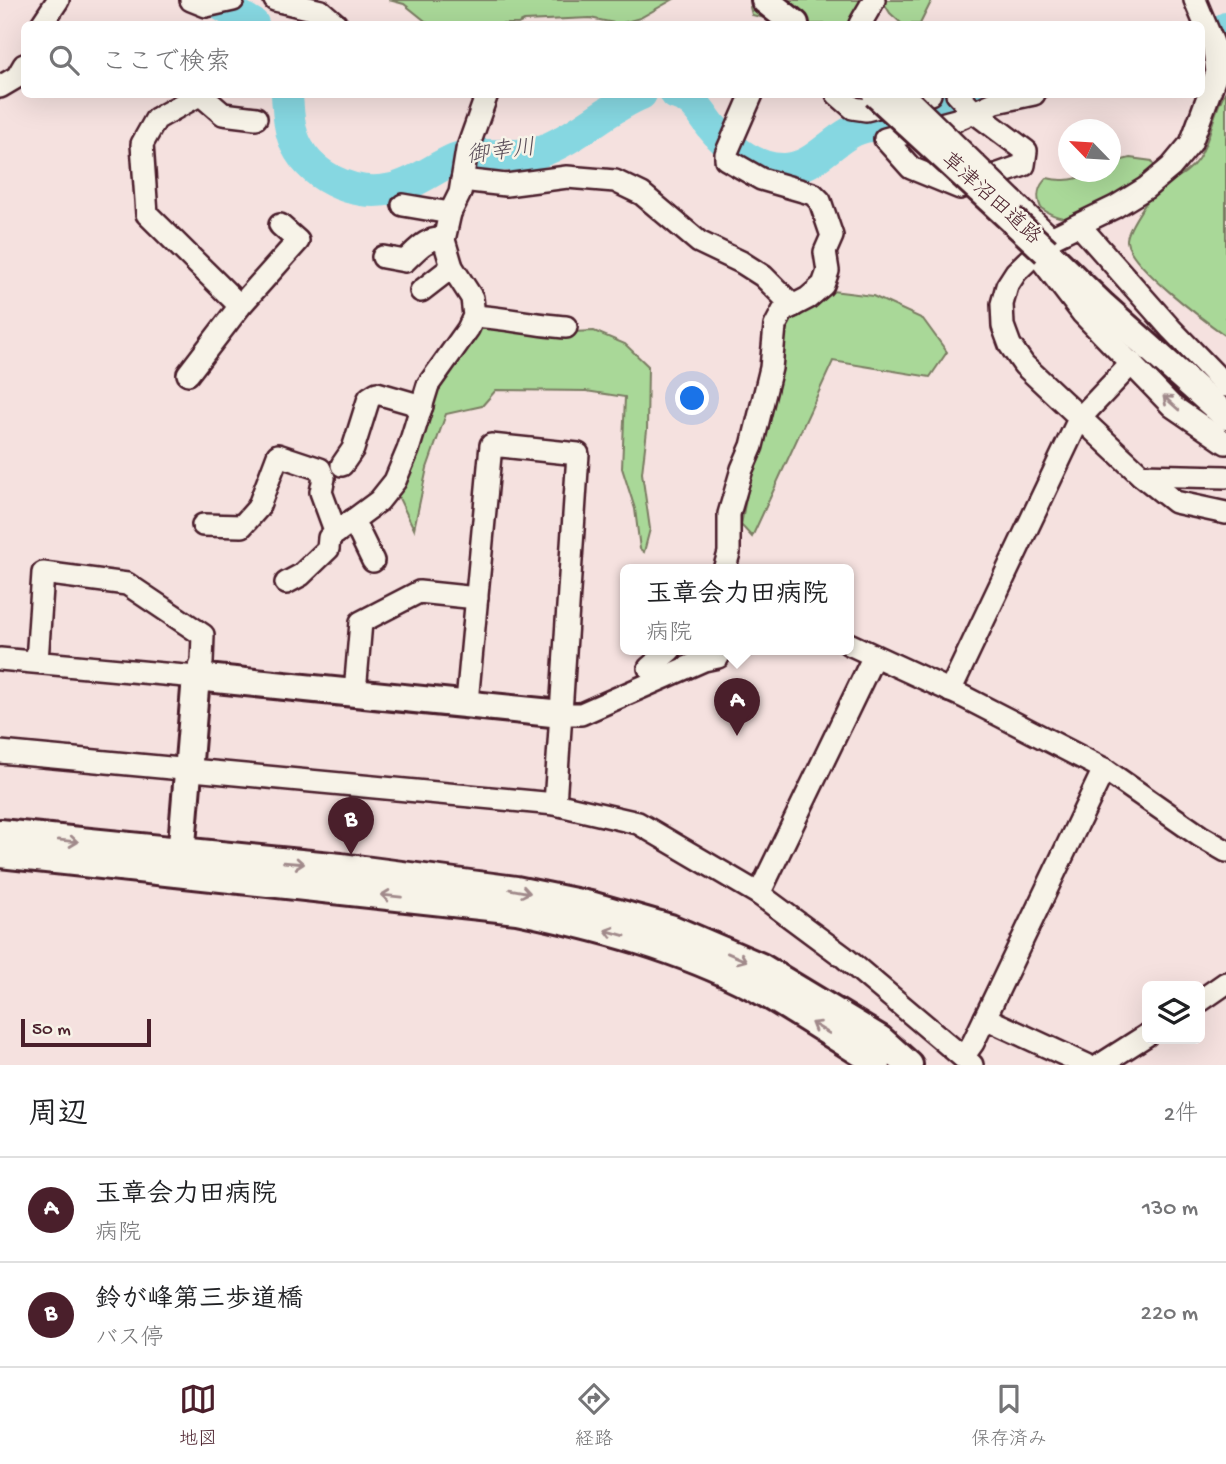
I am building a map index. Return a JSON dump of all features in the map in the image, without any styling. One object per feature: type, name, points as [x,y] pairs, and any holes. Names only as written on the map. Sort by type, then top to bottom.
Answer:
[{"type":"street","points":[[44,21],[58,0]]},
{"type":"street","points":[[191,0],[197,4],[220,7]]},
{"type":"street","points":[[275,0],[321,10],[333,21]]},
{"type":"street","points":[[765,0],[790,21]]},
{"type":"street","points":[[862,21],[874,0]]},
{"type":"street","points":[[1195,0],[1203,21]]},
{"type":"street","points":[[1205,26],[1212,44],[1217,72],[1191,143],[1171,167],[1146,188],[1079,225],[1046,248],[1032,253],[1007,286],[1002,304],[1003,326],[1010,345],[1024,365],[1079,419],[1175,502],[1226,513]]},
{"type":"street","points":[[0,87],[17,77],[21,70]]},
{"type":"street","points":[[195,98],[156,119],[142,144],[147,215],[240,306]]},
{"type":"street","points":[[204,98],[223,114],[256,118]]},
{"type":"street","points":[[286,583],[301,575],[328,550],[330,538],[379,501],[395,481],[408,450],[428,385],[468,329],[474,316],[472,298],[452,267],[444,240],[450,214],[460,193],[464,165],[486,98]]},
{"type":"street","points":[[726,564],[729,553],[729,514],[742,468],[756,433],[771,368],[775,326],[783,312],[808,298],[823,285],[828,271],[825,252],[832,236],[820,201],[813,194],[761,179],[726,159],[750,98]]},
{"type":"street","points":[[841,98],[853,108],[866,110],[914,98]]},
{"type":"street","name":"草津沼田道路","points":[[880,98],[981,193],[1046,248],[1226,437]]},
{"type":"street","points":[[907,98],[1013,201],[1046,248],[1083,314],[1172,406],[1226,443]]},
{"type":"street","points":[[967,105],[1026,151],[1024,165],[960,188],[911,168],[885,139],[956,120],[967,105],[1015,98]]},
{"type":"street","points":[[464,165],[506,185],[567,177],[615,181],[642,194],[699,242],[763,276],[793,306]]},
{"type":"street","points":[[403,205],[450,214]]},
{"type":"street","points":[[188,374],[240,306],[298,241],[280,225]]},
{"type":"street","points":[[1079,225],[1226,386]]},
{"type":"street","points":[[383,257],[405,261],[424,243],[435,238],[444,240]]},
{"type":"street","points":[[421,291],[452,267]]},
{"type":"street","name":"草津沼田道路","points":[[1103,306],[1226,416]]},
{"type":"street","points":[[474,316],[566,327]]},
{"type":"street","points":[[950,691],[1079,419],[1132,363]]},
{"type":"street","points":[[342,465],[353,449],[369,398],[377,394],[422,406]]},
{"type":"street","points":[[467,702],[491,445],[578,454],[555,804]]},
{"type":"street","points":[[203,525],[242,526],[258,508],[278,455],[320,468],[324,478],[321,492],[373,561]]},
{"type":"street","points":[[1141,475],[1226,477]]},
{"type":"street","points":[[37,661],[43,573],[127,584],[203,635],[202,662],[196,677],[180,863]]},
{"type":"street","points":[[355,692],[361,622],[419,592],[477,598]]},
{"type":"street","points":[[854,646],[950,691],[1104,769],[1226,851]]},
{"type":"street","points":[[649,668],[664,655]]},
{"type":"street","points":[[0,659],[581,714],[708,655]]},
{"type":"street","points":[[759,894],[874,656]]},
{"type":"street","points":[[0,752],[555,804],[638,823],[759,894],[844,957],[967,1061],[1104,769]]},
{"type":"street","points":[[0,833],[180,863],[517,910],[581,923],[658,946],[754,987],[868,1056],[877,1065]]},
{"type":"street","points":[[0,854],[180,863],[341,867],[516,890],[590,905],[670,928],[761,967],[880,1039],[909,1065]]},
{"type":"street","points":[[1205,998],[1226,983]]},
{"type":"street","points":[[985,1018],[1087,1065]]},
{"type":"street","points":[[1100,1065],[1142,1038]]},
{"type":"green space","points":[[389,0],[672,0],[630,21],[590,18],[425,21],[404,4]]},
{"type":"green space","points":[[757,0],[862,0],[849,21],[773,21],[752,15],[750,7]]},
{"type":"green space","points":[[882,0],[932,0],[922,21],[899,21]]},
{"type":"green space","points":[[1226,91],[1226,336],[1154,278],[1140,264],[1127,241],[1134,223],[1152,195],[1183,174],[1198,159]]},
{"type":"green space","points":[[1130,158],[1152,161],[1154,166],[1130,188],[1085,214],[1072,218],[1058,217],[1041,208],[1039,192],[1047,178],[1058,182],[1121,182],[1121,160]]},
{"type":"green space","points":[[832,291],[873,296],[923,319],[947,352],[930,377],[833,361],[752,537],[741,525],[750,478],[762,452],[780,373],[783,332],[792,314]]},
{"type":"green space","points":[[484,323],[549,333],[594,331],[625,344],[648,366],[647,430],[642,473],[650,529],[644,552],[640,549],[635,509],[622,468],[625,397],[586,391],[496,390],[482,406],[446,414],[427,468],[414,529],[396,492],[432,388],[467,340]]},
{"type":"waterway","name":"御幸川","points":[[213,0],[248,21]]},
{"type":"waterway","name":"御幸川","points":[[1205,41],[1226,28]]},
{"type":"waterway","name":"御幸川","points":[[287,98],[293,137],[299,151],[309,163],[320,173],[347,187],[377,191],[409,183],[464,156],[539,152],[565,140],[632,98]]},
{"type":"waterway","name":"御幸川","points":[[685,98],[692,102],[734,150],[763,166],[785,169],[808,162],[859,129],[947,107],[966,98]]},
{"type":"place","name":"玉章会力田病院","points":[[737,736]]},
{"type":"place","name":"鈴が峰第三歩道橋","points":[[351,855]]}]
